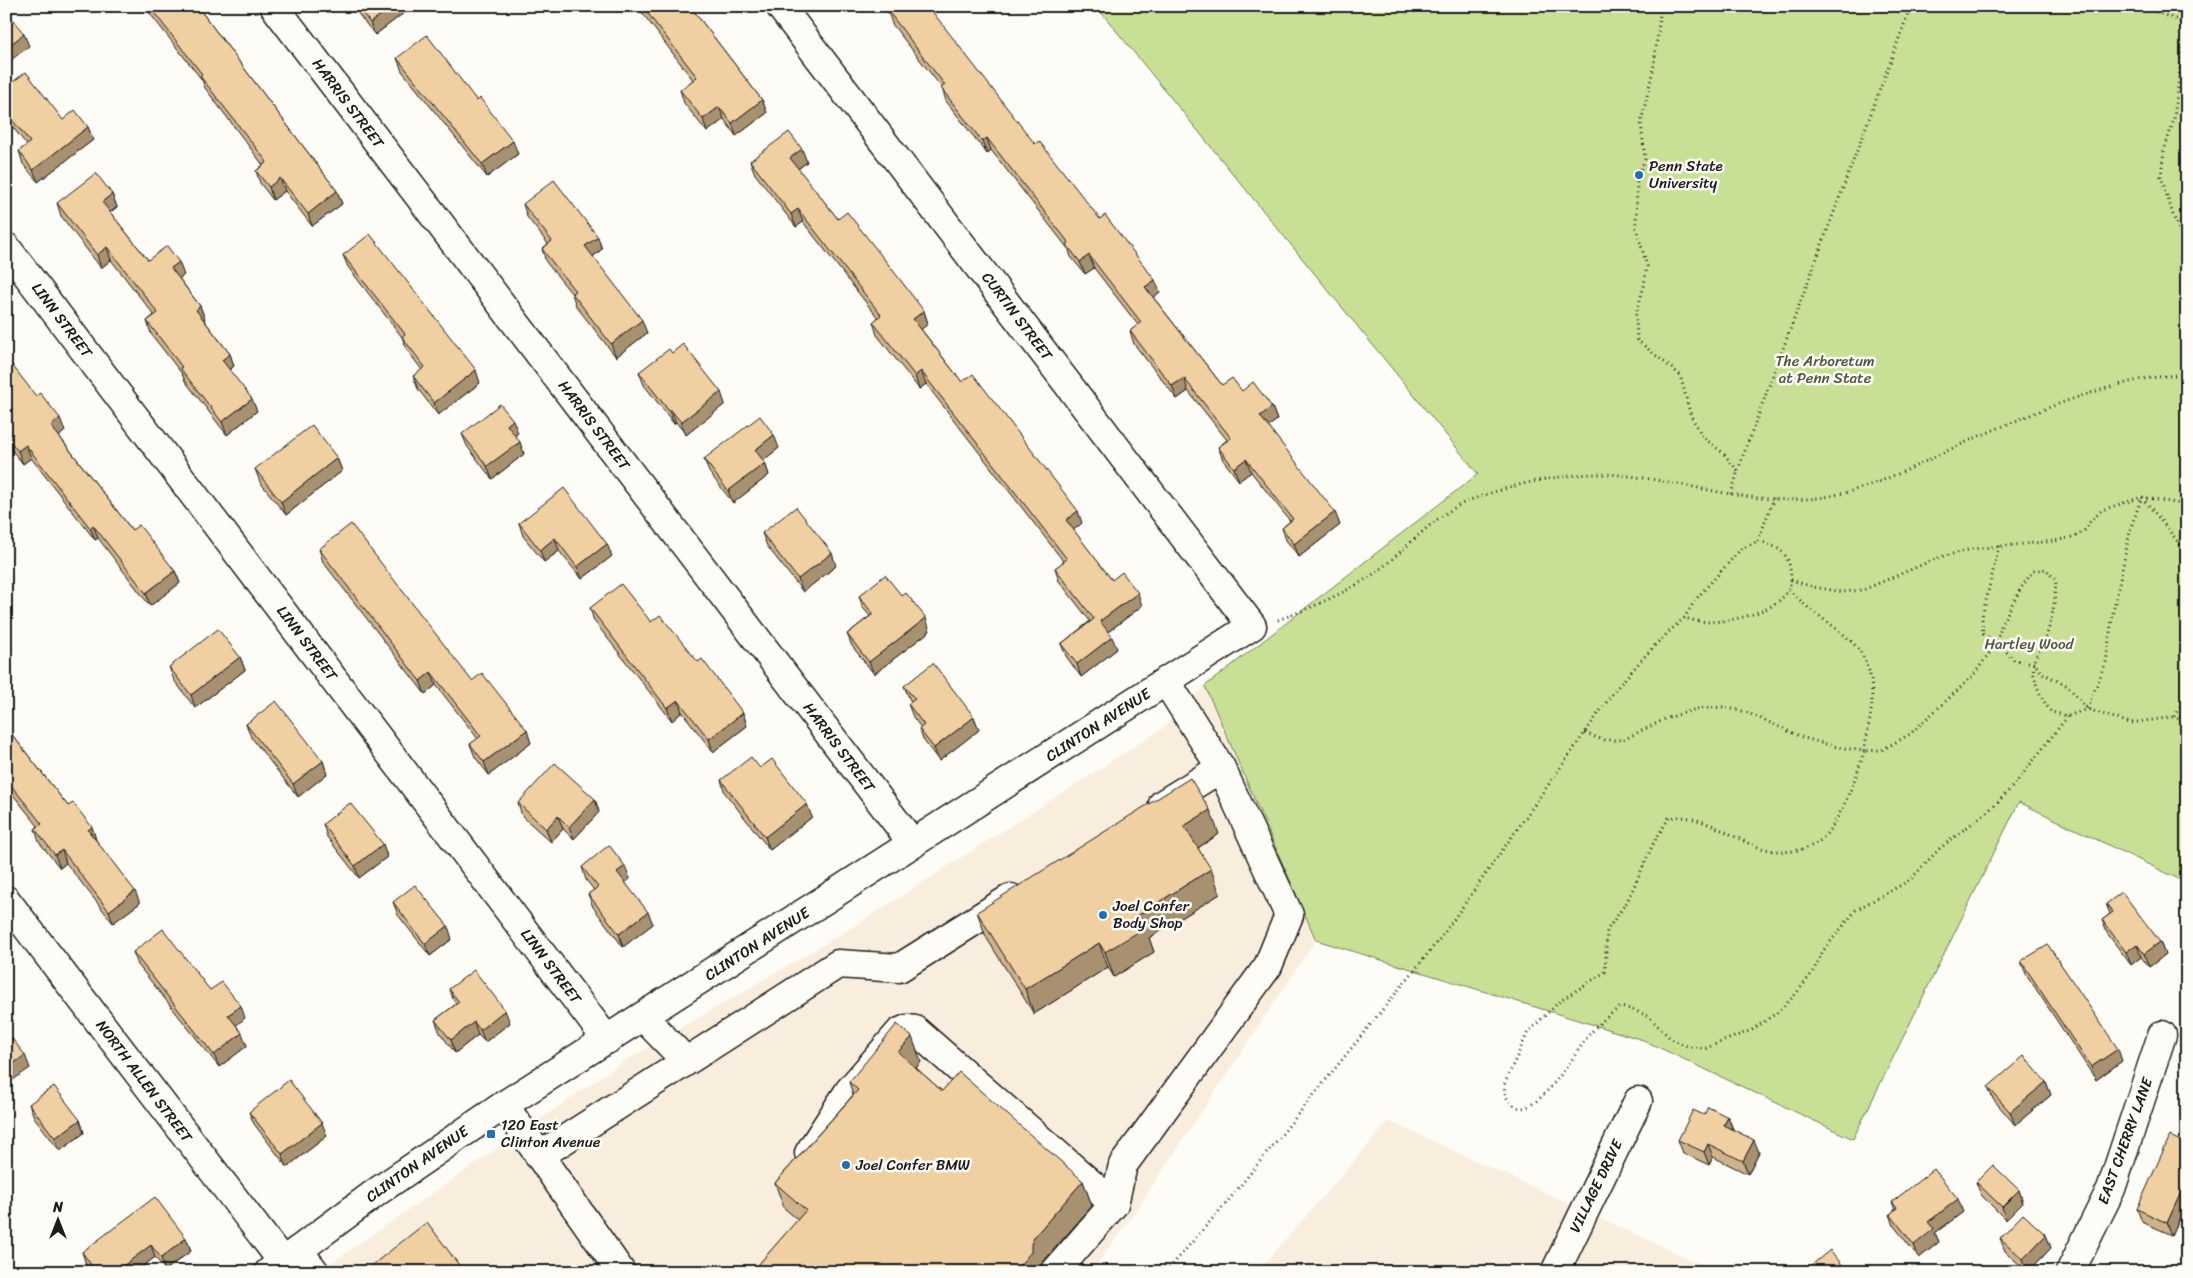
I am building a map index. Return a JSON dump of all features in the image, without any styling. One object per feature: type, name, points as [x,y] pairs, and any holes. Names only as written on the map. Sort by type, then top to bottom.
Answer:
[{"type":"street","name":"HARRIS STREET","points":[[274,6],[913,844]]},
{"type":"street","name":"CURTIN STREET","points":[[780,6],[1252,626]]},
{"type":"street","name":"LINN STREET","points":[[6,246],[607,1040]]},
{"type":"street","name":"CLINTON AVENUE","points":[[283,1261],[378,1191],[504,1105],[1252,626]]},
{"type":"street","points":[[1055,1272],[1114,1204],[1123,1165],[1268,966],[1288,915],[1221,768],[1166,680]]},
{"type":"street","points":[[1145,815],[1221,768]]},
{"type":"street","points":[[539,1156],[838,964],[900,968],[1035,883]]},
{"type":"street","name":"NORTH ALLEN STREET","points":[[6,900],[283,1261],[315,1272]]},
{"type":"street","points":[[643,1017],[686,1061]]},
{"type":"street","points":[[796,1173],[849,1092],[900,1032],[907,1029],[915,1030],[922,1035],[1114,1204]]},
{"type":"street","name":"EAST CHERRY LANE","points":[[2070,1272],[2111,1189],[2162,1035]]},
{"type":"street","name":"VILLAGE DRIVE","points":[[1555,1272],[1638,1101]]},
{"type":"street","points":[[504,1105],[621,1272]]},
{"type":"path","points":[[1662,6],[1654,65],[1641,123],[1645,159],[1637,178],[1636,228],[1647,266],[1636,315],[1637,340],[1680,375],[1691,416],[1702,437],[1724,453],[1738,471]]},
{"type":"path","points":[[1731,494],[1911,6]]},
{"type":"path","points":[[2148,6],[2156,12],[2178,19],[2186,24],[2174,120],[2164,151],[2162,176],[2173,215],[2187,249]]},
{"type":"path","points":[[1252,626],[1270,624],[1297,614],[1354,586],[1376,572],[1444,515],[1472,499],[1502,489],[1536,481],[1605,474],[1731,494],[1774,498],[1816,498],[1852,492],[1884,480],[1982,435],[2087,394],[2135,381],[2187,374]]},
{"type":"path","points":[[1791,580],[1813,587],[1852,592],[1863,590],[1940,557],[1998,546],[2055,541],[2076,536],[2085,530],[2102,510],[2142,497],[2187,505]]},
{"type":"path","points":[[2142,497],[2187,553]]},
{"type":"path","points":[[1789,590],[1857,646],[1870,671],[1872,698],[1864,750],[1858,772],[1838,816],[1818,842],[1803,848],[1784,852],[1771,851],[1750,844],[1716,827],[1687,818],[1676,816],[1669,818],[1654,842],[1627,902],[1607,930],[1605,972],[1560,1001],[1528,1032],[1504,1085],[1505,1095],[1509,1103],[1521,1108],[1531,1106],[1538,1101],[1568,1065],[1589,1035],[1608,1016],[1620,1008],[1631,1009],[1648,1016],[1671,1039],[1689,1047],[1706,1048],[1752,1030],[1778,1012],[1795,995],[1813,972],[1823,951],[1856,910],[1910,880],[1939,849],[1993,807],[2015,784],[2068,716],[2087,709],[2106,662],[2112,618],[2130,527],[2142,497]]},
{"type":"path","points":[[1758,541],[1774,498]]},
{"type":"path","points":[[1166,1272],[1228,1201],[1442,936],[1615,690],[1656,644],[1684,618],[1696,599],[1741,549],[1758,541],[1777,547],[1789,562],[1791,580],[1789,590],[1765,609],[1739,619],[1709,622],[1684,618]]},
{"type":"path","points":[[1998,546],[1982,617],[1982,634],[1997,642],[2014,660],[2034,663],[2042,673],[2068,686],[2087,709],[2130,723],[2174,717],[2187,723]]},
{"type":"path","points":[[1585,734],[1604,740],[1623,740],[1665,720],[1696,709],[1723,707],[1746,712],[1804,738],[1836,747],[1882,750],[1910,734],[1973,676],[1997,642],[2002,623],[2033,571],[2046,569],[2056,581],[2055,607],[2046,637],[2034,663],[2038,692],[2051,712],[2068,716]]},
{"type":"path","points":[[2174,717],[2187,694]]},
{"type":"shaded area","points":[[1205,686],[1316,940],[1129,1221],[1091,1272],[318,1272],[623,1062],[853,927],[1163,728]]},
{"type":"shaded area","points":[[1389,1121],[1718,1272],[1257,1272]]},
{"type":"green space","name":"The Arboretum at Penn State","points":[[1096,6],[2187,6],[2187,883],[2019,802],[1853,1139],[1643,1040],[1316,940],[1205,686],[1478,474]]},
{"type":"building","points":[[149,6],[197,6],[337,191],[308,214],[280,178],[269,187],[256,171],[267,162],[200,76],[202,74]]},
{"type":"building","points":[[358,6],[392,6],[370,23]]},
{"type":"building","points":[[642,6],[690,6],[762,100],[732,123],[719,107],[703,119],[680,90],[697,77]]},
{"type":"building","points":[[894,6],[928,6],[1035,144],[1039,141],[1100,219],[1105,215],[1155,280],[1145,287],[1222,385],[1232,378],[1242,391],[1253,382],[1272,407],[1260,416],[1335,512],[1294,544],[1282,528],[1293,519],[1246,459],[1234,468],[1218,447],[1231,438],[1184,378],[1172,386],[1130,331],[1141,322],[1089,255],[1080,262],[1067,245],[1069,243],[987,138],[982,141],[941,88],[945,85],[888,11]]},
{"type":"building","points":[[6,11],[24,34],[6,48]]},
{"type":"building","points":[[427,35],[477,101],[480,98],[513,141],[482,164],[397,58]]},
{"type":"building","points":[[26,72],[63,120],[75,110],[88,127],[33,170],[19,151],[30,142],[6,112],[6,87]]},
{"type":"building","points":[[789,132],[802,149],[790,158],[838,219],[847,212],[924,311],[913,319],[962,382],[973,374],[1078,511],[1066,520],[1112,580],[1122,572],[1138,593],[1100,621],[1112,637],[1077,664],[1061,644],[1094,619],[1055,568],[1067,559],[921,371],[915,376],[873,322],[881,315],[798,209],[791,214],[750,161]]},
{"type":"building","points":[[96,173],[112,194],[102,202],[148,260],[167,246],[179,262],[171,268],[200,306],[196,310],[230,354],[222,360],[252,399],[222,422],[180,368],[182,367],[147,321],[158,313],[107,247],[97,255],[57,203]]},
{"type":"building","points":[[554,180],[598,237],[585,246],[642,320],[611,344],[572,293],[575,291],[542,249],[552,241],[523,204]]},
{"type":"building","points":[[370,234],[476,370],[434,403],[413,376],[425,367],[402,337],[405,334],[343,255]]},
{"type":"building","points":[[683,344],[721,392],[681,422],[671,410],[669,411],[639,372],[669,349],[672,353]]},
{"type":"building","points":[[12,365],[36,396],[40,393],[60,418],[51,426],[132,530],[139,525],[175,571],[146,593],[93,525],[90,528],[26,445],[18,451],[6,436],[6,369]]},
{"type":"building","points":[[500,404],[513,420],[507,425],[520,442],[487,466],[462,434]]},
{"type":"building","points":[[760,416],[774,435],[755,450],[765,463],[728,491],[704,459]]},
{"type":"building","points":[[312,425],[337,458],[281,502],[255,469]]},
{"type":"building","points":[[564,488],[607,544],[577,567],[555,538],[540,550],[519,523]]},
{"type":"building","points":[[796,507],[832,553],[798,579],[762,533]]},
{"type":"building","points":[[351,524],[472,681],[482,673],[527,730],[484,762],[470,744],[481,736],[431,672],[420,681],[319,549]]},
{"type":"building","points":[[885,575],[902,596],[906,593],[926,618],[869,662],[847,634],[873,614],[859,596]]},
{"type":"building","points":[[621,584],[651,622],[660,615],[698,662],[702,659],[743,713],[709,739],[678,700],[667,708],[590,608]]},
{"type":"building","points":[[218,629],[240,657],[191,695],[169,667]]},
{"type":"building","points":[[933,663],[974,717],[934,748],[919,729],[924,725],[908,704],[915,699],[904,686]]},
{"type":"building","points":[[276,701],[323,761],[293,784],[246,724]]},
{"type":"building","points":[[6,727],[68,806],[73,803],[92,827],[88,830],[135,891],[109,911],[62,850],[55,855],[35,829],[42,824],[6,779]]},
{"type":"building","points":[[751,757],[760,768],[772,759],[807,804],[765,837],[721,780]]},
{"type":"building","points":[[555,763],[595,799],[569,827],[558,816],[546,829],[518,803]]},
{"type":"building","name":"Joel Confer Body Shop","points":[[1190,778],[1210,810],[1184,826],[1211,869],[1137,916],[1145,928],[1105,952],[1099,943],[1025,989],[977,912]]},
{"type":"building","points":[[350,803],[383,844],[355,866],[323,824]]},
{"type":"building","points":[[609,845],[625,866],[617,872],[648,912],[619,934],[588,894],[598,887],[582,867]]},
{"type":"building","points":[[415,885],[448,926],[425,944],[393,902]]},
{"type":"building","points":[[2122,892],[2160,942],[2144,954],[2137,944],[2126,952],[2102,920],[2113,912],[2106,904]]},
{"type":"building","points":[[163,929],[210,990],[222,982],[241,1006],[228,1015],[242,1033],[214,1055],[133,952]]},
{"type":"building","points":[[2048,945],[2118,1049],[2091,1067],[2021,961]]},
{"type":"building","points":[[474,970],[505,1010],[480,1030],[474,1022],[451,1040],[435,1020],[459,1002],[449,989]]},
{"type":"building","points":[[897,1024],[912,1037],[898,1052],[942,1091],[959,1072],[1083,1181],[1034,1237],[1031,1244],[1031,1252],[1014,1272],[752,1272],[806,1210],[775,1183],[858,1090],[849,1082]]},
{"type":"building","points":[[6,1031],[25,1055],[6,1069]]},
{"type":"building","points":[[2024,1056],[2046,1082],[2010,1112],[1988,1087]]},
{"type":"building","points":[[289,1080],[322,1123],[282,1154],[249,1112]]},
{"type":"building","points":[[54,1086],[80,1120],[55,1138],[29,1104]]},
{"type":"building","points":[[1708,1107],[1728,1117],[1724,1125],[1754,1140],[1743,1161],[1708,1144],[1704,1152],[1678,1140],[1693,1110],[1704,1115]]},
{"type":"building","points":[[2170,1136],[2187,1144],[2187,1179],[2167,1223],[2137,1209]]},
{"type":"building","points":[[1993,1165],[2019,1190],[2002,1207],[1976,1182]]},
{"type":"building","points":[[1934,1169],[1958,1199],[1928,1222],[1934,1229],[1914,1245],[1890,1214],[1897,1208],[1892,1202]]},
{"type":"building","points":[[155,1197],[186,1238],[161,1258],[151,1245],[115,1272],[96,1272],[82,1252]]},
{"type":"building","points":[[2023,1214],[2046,1235],[2023,1259],[2000,1238]]},
{"type":"building","points":[[427,1222],[462,1269],[459,1272],[376,1272],[371,1266]]},
{"type":"building","points":[[1830,1250],[1848,1272],[1803,1272]]},
{"type":"place","name":"Penn State University","points":[[1639,175]]},
{"type":"place","name":"Joel Confer Body Shop","points":[[1103,915]]},
{"type":"place","name":"120 East Clinton Avenue","points":[[491,1134]]},
{"type":"place","name":"Joel Confer BMW","points":[[846,1165]]},
{"type":"park label","name":"Hartley Wood","points":[[2029,644]]}]
